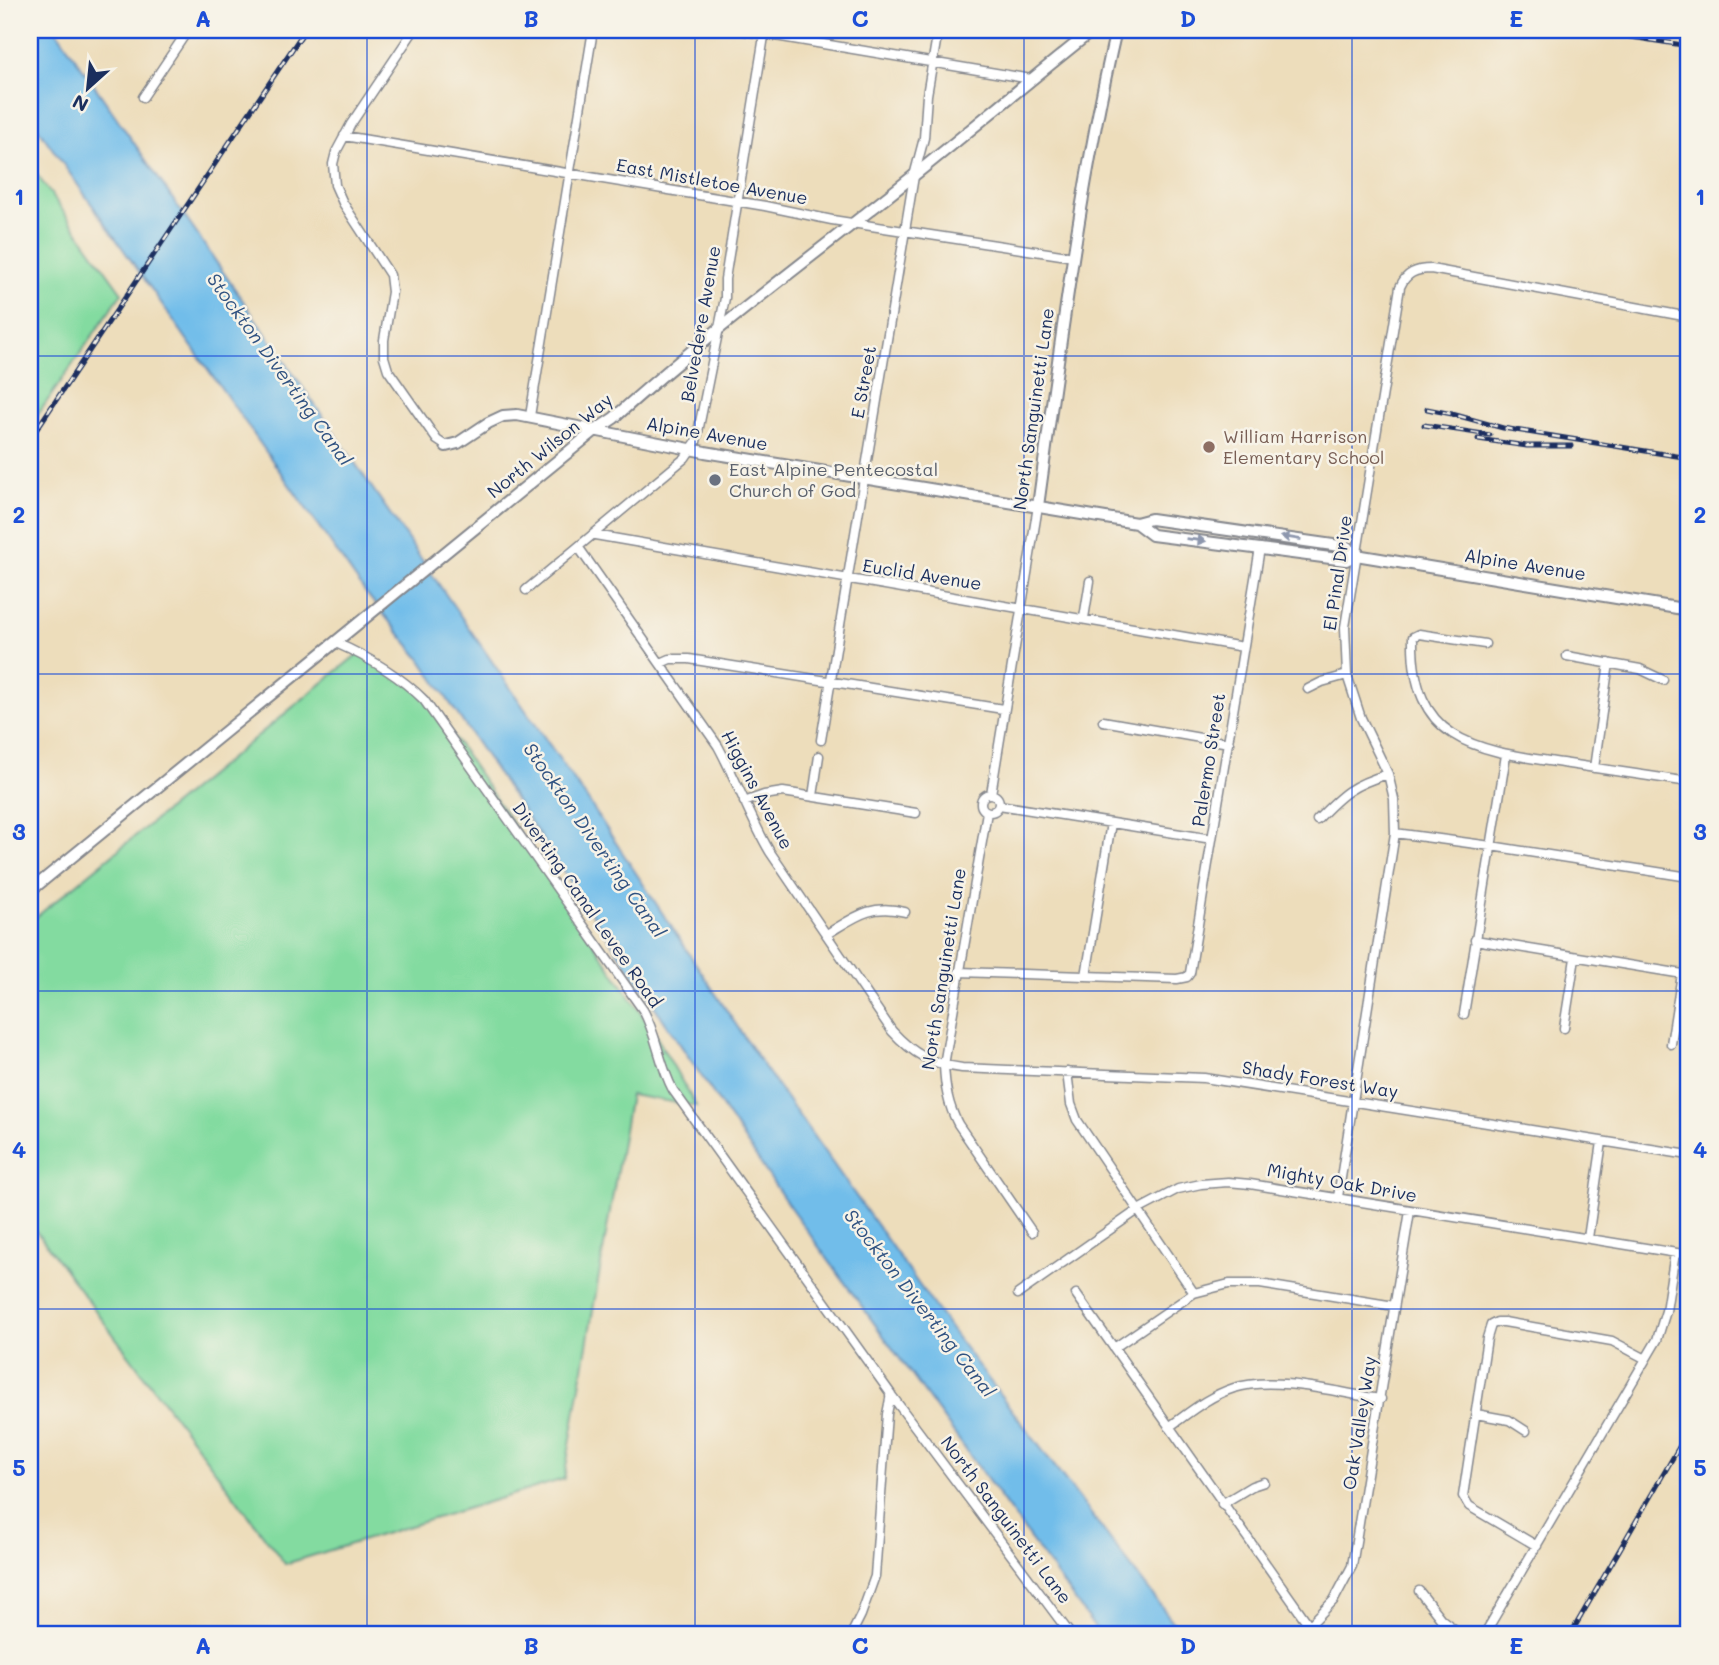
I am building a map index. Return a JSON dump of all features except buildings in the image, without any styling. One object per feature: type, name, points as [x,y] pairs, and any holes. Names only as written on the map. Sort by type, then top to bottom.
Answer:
[{"type":"street","points":[[142,97],[188,30]]},
{"type":"street","points":[[414,30],[344,136],[334,159],[334,176],[338,193],[385,265],[391,282],[384,340],[386,365],[437,440],[446,446]]},
{"type":"street","points":[[530,416],[593,30]]},
{"type":"street","points":[[740,30],[765,32],[1031,79]]},
{"type":"street","name":"E Street","points":[[821,740],[914,176],[924,138],[938,30]]},
{"type":"street","name":"North Wilson Way","points":[[30,891],[593,432],[614,418],[718,331],[1093,30]]},
{"type":"street","name":"North Sanguinetti Lane","points":[[991,794],[1038,506],[1074,257],[1115,30]]},
{"type":"street","name":"Belvedere Avenue","points":[[692,450],[696,442],[718,331],[765,32]]},
{"type":"street","name":"East Mistletoe Avenue","points":[[344,136],[854,223],[1074,257]]},
{"type":"street","name":"El Pinal Drive","points":[[1338,1197],[1395,833],[1394,799],[1388,774],[1361,718],[1348,676],[1345,627],[1400,287],[1409,274],[1421,269],[1431,269],[1689,317]]},
{"type":"street","name":"Alpine Avenue","points":[[446,446],[458,443],[503,416],[530,416],[593,432],[863,479],[1136,523],[1151,519],[1347,547],[1356,555],[1689,610]]},
{"type":"street","points":[[526,590],[596,535],[692,450]]},
{"type":"street","name":"Alpine Avenue","points":[[1136,523],[1152,535],[1346,560],[1356,555]]},
{"type":"street","name":"Euclid Avenue","points":[[596,535],[1243,647]]},
{"type":"street","name":"Higgins Avenue","points":[[579,548],[718,746],[755,827],[770,852],[892,1031],[914,1052],[927,1060],[944,1065]]},
{"type":"street","name":"Palermo Street","points":[[1086,976],[1177,979],[1187,976],[1192,967],[1260,548]]},
{"type":"street","points":[[1084,618],[1090,581]]},
{"type":"street","points":[[1485,644],[1419,634],[1412,637],[1416,679],[1424,704],[1432,716],[1460,740],[1506,755],[1689,782]]},
{"type":"street","name":"Diverting Canal Levee Road","points":[[336,643],[402,680],[424,700],[643,1010],[654,1032],[664,1074],[673,1090],[890,1395]]},
{"type":"street","points":[[1567,656],[1640,668],[1662,681]]},
{"type":"street","points":[[661,663],[670,659],[689,659],[1003,709]]},
{"type":"street","points":[[1594,768],[1609,663]]},
{"type":"street","points":[[1308,689],[1322,682],[1348,676]]},
{"type":"street","points":[[1103,721],[1229,743]]},
{"type":"street","points":[[1464,1014],[1506,755]]},
{"type":"street","points":[[813,796],[819,756]]},
{"type":"street","points":[[1317,820],[1344,792],[1359,783],[1388,774]]},
{"type":"street","points":[[744,802],[764,795],[783,793],[916,813]]},
{"type":"street","points":[[991,794],[998,800],[999,805],[995,810],[987,812],[981,806],[981,800],[991,794]]},
{"type":"street","points":[[999,805],[1212,839]]},
{"type":"street","name":"North Sanguinetti Lane","points":[[987,812],[944,1065],[950,1108],[958,1124],[1032,1232]]},
{"type":"street","points":[[958,972],[1086,976],[1111,823]]},
{"type":"street","points":[[1395,833],[1491,845],[1689,877]]},
{"type":"street","points":[[827,934],[866,911],[892,908],[905,912]]},
{"type":"street","points":[[1475,940],[1686,975],[1671,1044]]},
{"type":"street","points":[[1564,1028],[1575,958]]},
{"type":"street","name":"Shady Forest Way","points":[[944,1065],[1204,1078],[1689,1156]]},
{"type":"street","points":[[1067,1072],[1071,1104],[1077,1120],[1194,1293]]},
{"type":"street","points":[[1588,1238],[1602,1142]]},
{"type":"street","name":"Mighty Oak Drive","points":[[1018,1294],[1138,1210],[1178,1189],[1214,1183],[1250,1184],[1338,1197],[1689,1255]]},
{"type":"street","name":"Oak Valley Way","points":[[1308,1627],[1334,1600],[1352,1566],[1410,1211]]},
{"type":"street","points":[[1484,1635],[1646,1359],[1662,1326],[1675,1253]]},
{"type":"street","points":[[1114,1348],[1194,1293],[1216,1286],[1247,1283],[1394,1306]]},
{"type":"street","points":[[1076,1294],[1316,1635]]},
{"type":"street","points":[[1537,1546],[1465,1502],[1463,1490],[1488,1331],[1497,1322],[1612,1341],[1646,1359]]},
{"type":"street","points":[[1169,1427],[1205,1400],[1235,1387],[1262,1382],[1381,1399]]},
{"type":"street","points":[[851,1635],[862,1615],[875,1576],[890,1395]]},
{"type":"street","name":"North Sanguinetti Lane","points":[[890,1395],[1071,1635]]},
{"type":"street","points":[[1476,1414],[1508,1420],[1526,1431]]},
{"type":"street","points":[[1222,1504],[1264,1482]]},
{"type":"street","points":[[1419,1591],[1441,1619],[1462,1635]]},
{"type":"green space","points":[[30,165],[122,293],[30,426]]},
{"type":"green space","points":[[359,653],[423,692],[652,1029],[696,1106],[630,1095],[564,1479],[285,1564],[30,1223],[30,922]]},
{"type":"water","name":"Stockton Diverting Canal","points":[[30,30],[56,30],[589,802],[760,1061],[951,1330],[1183,1635],[1100,1635],[787,1203],[419,657],[365,592],[30,117]]},
{"type":"railway","points":[[30,439],[305,30]]},
{"type":"railway","points":[[1586,30],[1689,46]]},
{"type":"railway","points":[[1427,409],[1503,428],[1689,458]]},
{"type":"railway","points":[[1424,425],[1490,435]]},
{"type":"railway","points":[[1478,439],[1527,446],[1572,446]]},
{"type":"railway","points":[[1570,1635],[1689,1430]]},
{"type":"place","name":"William Harrison Elementary School","points":[[1209,447]]},
{"type":"place","name":"East Alpine Pentecostal Church of God","points":[[715,480]]}]
